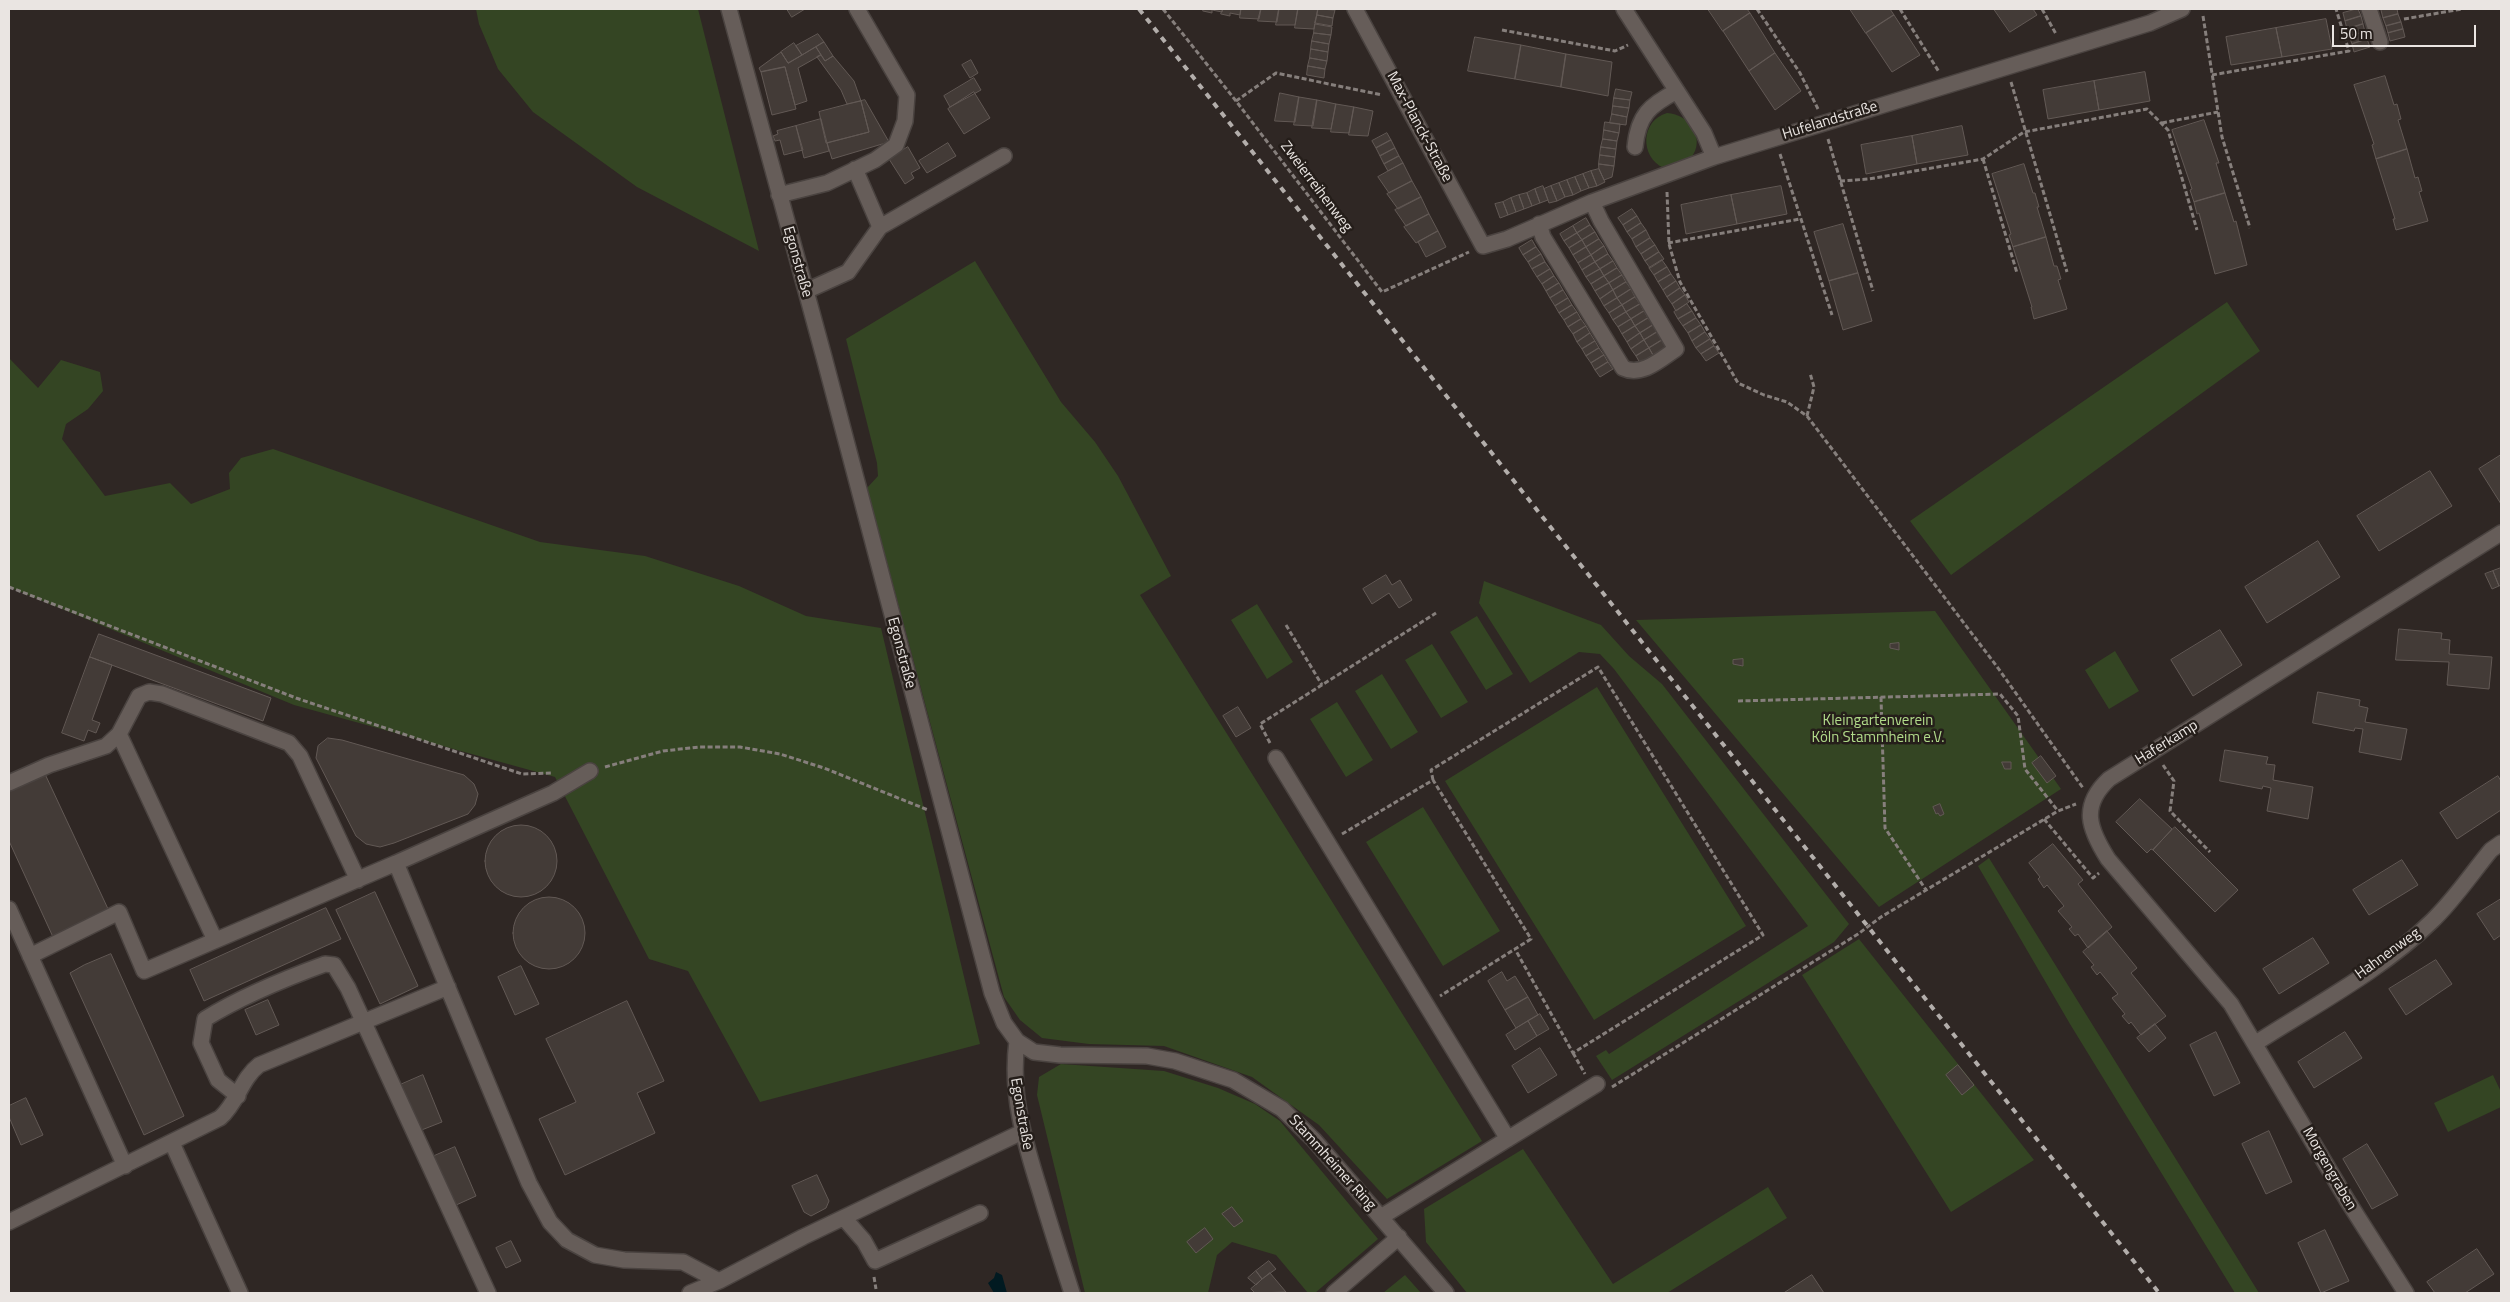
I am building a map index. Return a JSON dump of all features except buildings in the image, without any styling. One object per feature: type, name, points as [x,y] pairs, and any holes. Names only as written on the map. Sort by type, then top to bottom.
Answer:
[{"type":"street","name":"Egonstraße","points":[[731,9],[779,196],[992,993],[1004,1023],[1017,1041],[1013,1067],[1015,1096],[1022,1132],[1072,1293]]},
{"type":"street","points":[[779,196],[827,183],[875,160],[896,145],[906,121],[907,95],[858,9]]},
{"type":"street","name":"Max-Planck-Straße","points":[[1355,9],[1483,246]]},
{"type":"street","points":[[1624,9],[1704,133],[1714,157]]},
{"type":"street","name":"Hufelandstraße","points":[[1483,246],[1508,239],[1592,202],[1714,157],[2150,23],[2182,9]]},
{"type":"street","points":[[2370,9],[2380,42]]},
{"type":"street","points":[[1634,147],[1636,131],[1644,114],[1657,101],[1677,91]]},
{"type":"street","points":[[806,292],[848,272],[880,227],[1004,156]]},
{"type":"street","points":[[855,170],[880,227]]},
{"type":"street","points":[[1539,224],[1543,236],[1623,368],[1641,371],[1676,349],[1601,221],[1592,202]]},
{"type":"street","name":"Haferkamp","points":[[2092,798],[2109,779],[2501,533]]},
{"type":"street","points":[[9,783],[48,765],[106,746],[119,734],[139,696],[149,692],[175,698],[289,743],[300,756],[358,880]]},
{"type":"street","points":[[119,734],[215,940]]},
{"type":"street","points":[[1276,758],[1508,1139]]},
{"type":"street","points":[[30,956],[119,912],[144,971],[396,864],[553,793],[590,771]]},
{"type":"street","points":[[2092,798],[2091,825],[2097,841],[2111,864],[2231,1004],[2256,1043]]},
{"type":"street","name":"Hahnenweg","points":[[2256,1043],[2371,969],[2405,944],[2433,920],[2491,850],[2501,843]]},
{"type":"street","points":[[396,864],[530,1182],[550,1222],[567,1240],[595,1255],[624,1260],[683,1262],[719,1281]]},
{"type":"street","points":[[9,909],[125,1166]]},
{"type":"street","points":[[238,1096],[218,1080],[202,1043],[204,1020],[223,1008],[270,986],[330,963],[341,975],[488,1293]]},
{"type":"street","points":[[9,1222],[220,1118],[232,1108],[250,1072],[259,1065],[448,987]]},
{"type":"street","name":"Stammheimer Ring","points":[[1017,1041],[1034,1052],[1147,1056],[1175,1061],[1233,1080],[1282,1109],[1314,1140],[1446,1293]]},
{"type":"street","name":"Morgengraben","points":[[2256,1043],[2347,1200],[2406,1293]]},
{"type":"street","points":[[1382,1218],[1595,1086]]},
{"type":"street","points":[[690,1293],[719,1281],[1022,1132]]},
{"type":"street","points":[[172,1143],[240,1293]]},
{"type":"street","points":[[844,1218],[864,1241],[875,1262],[980,1213]]},
{"type":"street","points":[[1334,1293],[1399,1237]]},
{"type":"path","name":"Zweierreihenweg","points":[[1163,9],[1382,292],[1483,246]]},
{"type":"path","points":[[1757,9],[1800,72],[1825,123]]},
{"type":"path","points":[[1900,9],[1948,85]]},
{"type":"path","points":[[2042,9],[2063,49]]},
{"type":"path","points":[[2212,75],[2349,51],[2336,9]]},
{"type":"path","points":[[2404,19],[2462,9]]},
{"type":"path","points":[[2203,16],[2222,137],[2250,228]]},
{"type":"path","points":[[1502,30],[1615,51],[1643,38]]},
{"type":"path","points":[[1236,101],[1276,72],[1405,100]]},
{"type":"path","points":[[2010,79],[2024,132],[2067,272]]},
{"type":"path","points":[[1840,181],[1870,179],[1983,159],[2024,132],[2147,109],[2168,130],[2197,230]]},
{"type":"path","points":[[2162,123],[2218,112]]},
{"type":"path","points":[[1827,138],[1873,292]]},
{"type":"path","points":[[1779,153],[1832,314]]},
{"type":"path","points":[[1983,159],[2017,274]]},
{"type":"path","points":[[1515,950],[1573,1053],[1595,1086],[1609,1088],[1926,890],[2058,811],[2092,798],[2077,781],[1998,668],[1807,416],[1788,402],[1764,395],[1738,383],[1680,282],[1668,243],[1668,196],[1664,177]]},
{"type":"path","points":[[1668,243],[1800,219]]},
{"type":"path","points":[[1807,416],[1814,387],[1810,373]]},
{"type":"path","points":[[9,587],[296,698],[522,774],[561,772]]},
{"type":"path","points":[[1276,758],[1260,724],[1436,613]]},
{"type":"path","points":[[1286,625],[1322,685]]},
{"type":"path","points":[[1427,1005],[1531,939],[1432,780],[1430,770],[1598,667],[1763,935],[1573,1053]]},
{"type":"path","points":[[1738,701],[2000,694],[2018,716],[2026,769],[2058,811]]},
{"type":"path","points":[[1882,697],[1886,828],[1926,890]]},
{"type":"path","points":[[590,771],[663,751],[699,747],[740,747],[780,754],[824,768],[926,810],[943,810]]},
{"type":"path","points":[[2154,751],[2174,781],[2170,812],[2210,852]]},
{"type":"path","points":[[1328,843],[1432,780]]},
{"type":"path","points":[[2044,820],[2093,878],[2111,864]]},
{"type":"green space","points":[[476,9],[698,9],[759,251],[637,187],[533,112],[498,69],[479,24]]},
{"type":"green space","points":[[1667,113],[1675,114],[1689,123],[1696,136],[1697,143],[1691,158],[1664,168],[1650,156],[1646,139],[1652,123],[1658,117]]},
{"type":"green space","points":[[975,261],[1061,402],[1095,442],[1118,476],[1171,576],[1140,595],[1482,1141],[1387,1199],[1319,1125],[1252,1077],[1164,1046],[1089,1044],[1042,1038],[1020,1020],[1004,997],[867,488],[878,476],[877,463],[846,339]]},
{"type":"green space","points":[[2227,302],[2260,351],[1951,575],[1910,521]]},
{"type":"green space","points":[[9,358],[38,388],[61,360],[100,372],[103,391],[88,409],[66,424],[62,439],[105,496],[170,483],[191,504],[230,489],[229,473],[241,458],[273,449],[540,542],[645,556],[739,586],[806,616],[881,628],[980,1044],[760,1102],[688,971],[649,959],[555,777],[294,705],[9,587]]},
{"type":"green space","points":[[1484,581],[1601,625],[1629,656],[1662,684],[1849,924],[1834,942],[1612,1080],[1596,1056],[1606,1050],[1609,1054],[1808,926],[1614,669],[1600,654],[1579,652],[1530,683],[1479,603]]},
{"type":"green space","points":[[1257,604],[1293,662],[1267,679],[1231,620]]},
{"type":"green space","name":"Kleingartenverein Köln Stammheim e.V.","points":[[1935,611],[2061,789],[1879,907],[1636,620]]},
{"type":"green space","points":[[1477,616],[1513,674],[1486,690],[1450,632]]},
{"type":"green space","points":[[1432,644],[1468,702],[1441,718],[1405,660]]},
{"type":"green space","points":[[2115,651],[2139,691],[2109,709],[2085,670]]},
{"type":"green space","points":[[1382,674],[1418,732],[1391,749],[1355,691]]},
{"type":"green space","points":[[1597,687],[1746,926],[1594,1020],[1445,781]]},
{"type":"green space","points":[[1337,702],[1373,760],[1346,777],[1310,719]]},
{"type":"green space","points":[[1423,807],[1500,931],[1443,966],[1366,842]]},
{"type":"green space","points":[[1989,858],[2259,1293],[2235,1293],[2070,1024],[1978,866]]},
{"type":"green space","points":[[1859,939],[2034,1160],[1951,1212],[1802,975]]},
{"type":"green space","points":[[1061,1064],[1164,1071],[1218,1088],[1255,1104],[1280,1121],[1378,1239],[1315,1293],[1308,1293],[1276,1255],[1232,1242],[1217,1255],[1208,1293],[1085,1293],[1037,1095],[1039,1077]]},
{"type":"green space","points":[[2493,1075],[2501,1092],[2501,1107],[2448,1132],[2434,1103]]},
{"type":"green space","points":[[1523,1149],[1613,1284],[1768,1187],[1787,1218],[1667,1293],[1467,1293],[1426,1242],[1424,1209]]},
{"type":"green space","points":[[1405,1275],[1421,1293],[1383,1293]]},
{"type":"water","points":[[996,1272],[1002,1275],[1007,1293],[994,1293],[988,1283],[994,1278]]},
{"type":"railway","points":[[1139,9],[2159,1293]]}]
